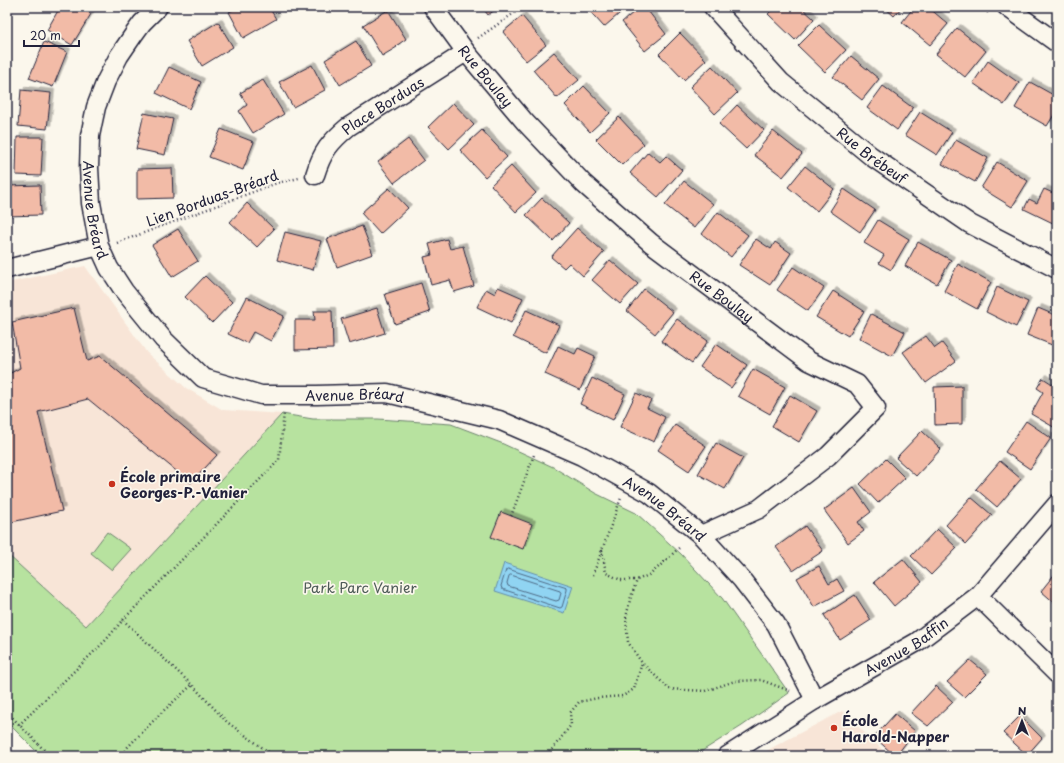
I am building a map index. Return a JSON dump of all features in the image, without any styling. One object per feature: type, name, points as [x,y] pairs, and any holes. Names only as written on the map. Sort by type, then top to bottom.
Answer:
[{"type":"street","name":"Avenue Bréard","points":[[158,7],[134,34],[119,56],[106,81],[96,107],[90,136],[88,168],[91,203],[99,246],[109,268],[124,291],[162,339],[203,378],[261,395],[387,393],[499,420],[582,456],[627,480],[649,493],[701,535],[742,580],[776,624],[815,700]]},
{"type":"street","name":"Rue Boulay","points":[[433,7],[466,52],[525,122],[584,184],[651,243],[809,361],[857,384],[876,408],[828,456],[759,509],[701,535]]},
{"type":"street","name":"Rue Brébeuf","points":[[713,7],[781,82],[872,156],[970,224],[1057,269]]},
{"type":"street","points":[[1007,7],[1057,43]]},
{"type":"street","name":"Place Borduas","points":[[315,175],[319,162],[329,144],[348,127],[466,52]]},
{"type":"street","points":[[7,269],[99,246]]},
{"type":"street","name":"Avenue Baffin","points":[[726,756],[815,700],[916,642],[978,596],[1057,504]]},
{"type":"street","points":[[978,596],[1057,674]]},
{"type":"path","points":[[466,52],[476,40],[523,7]]},
{"type":"path","name":"Lien Borduas-Bréard","points":[[117,244],[277,183],[315,175]]},
{"type":"path","points":[[19,725],[105,641],[123,620],[278,460],[286,395]]},
{"type":"path","points":[[511,516],[540,438]]},
{"type":"path","points":[[593,575],[627,480]]},
{"type":"path","points":[[602,550],[606,573],[621,580],[637,580],[651,574],[679,548]]},
{"type":"path","points":[[637,580],[626,618],[628,642],[642,663],[668,689],[705,691],[735,681],[761,680],[792,692]]},
{"type":"path","points":[[123,620],[192,685],[228,722],[274,756]]},
{"type":"path","points":[[548,756],[571,725],[570,713],[579,702],[598,698],[624,696],[634,689],[642,663]]},
{"type":"path","points":[[119,756],[160,714],[192,685]]},
{"type":"path","points":[[7,712],[50,756]]},
{"type":"shaded area","name":"École primaire Georges-P.-Vanier","points":[[85,266],[147,353],[186,388],[223,410],[282,414],[86,626],[7,554],[7,283]]},
{"type":"shaded area","name":"École Harold-Napper","points":[[842,711],[889,756],[758,756],[777,745]]},
{"type":"green space","name":"Park Parc Vanier","points":[[282,414],[313,419],[378,419],[451,424],[501,443],[553,467],[595,493],[636,513],[681,554],[722,598],[789,693],[742,726],[694,756],[41,756],[7,722],[7,554],[86,626]]},
{"type":"green space","points":[[107,532],[131,549],[112,570],[91,553]]},
{"type":"water","points":[[504,563],[573,586],[564,613],[495,591]]},
{"type":"building","points":[[60,7],[79,7],[91,14],[72,45],[47,30]]},
{"type":"building","points":[[238,7],[269,7],[276,19],[243,38],[229,12]]},
{"type":"building","points":[[282,7],[292,7],[284,11]]},
{"type":"building","points":[[482,7],[499,7],[488,15]]},
{"type":"building","points":[[586,7],[627,7],[604,27]]},
{"type":"building","points":[[640,7],[645,7],[666,34],[645,51],[622,22]]},
{"type":"building","points":[[775,7],[801,7],[814,19],[795,40],[768,14]]},
{"type":"building","points":[[884,7],[902,7],[894,16]]},
{"type":"building","points":[[914,7],[928,7],[948,24],[930,45],[902,22]]},
{"type":"building","points":[[388,10],[406,39],[396,46],[397,47],[382,56],[363,25]]},
{"type":"building","points":[[522,16],[546,45],[526,61],[503,32]]},
{"type":"building","points":[[218,22],[233,47],[202,66],[187,41]]},
{"type":"building","points":[[819,25],[846,50],[825,72],[798,46]]},
{"type":"building","points":[[957,28],[986,51],[965,77],[936,54]]},
{"type":"building","points":[[680,33],[706,60],[684,80],[659,54]]},
{"type":"building","points":[[356,41],[371,66],[340,85],[325,60]]},
{"type":"building","points":[[44,42],[67,52],[53,87],[29,78]]},
{"type":"building","points":[[554,52],[579,80],[557,98],[533,70]]},
{"type":"building","points":[[851,56],[879,79],[862,100],[833,77]]},
{"type":"building","points":[[988,61],[1019,83],[1004,105],[973,83]]},
{"type":"building","points":[[312,65],[325,90],[293,107],[279,82]]},
{"type":"building","points":[[712,66],[737,93],[715,114],[690,87]]},
{"type":"building","points":[[169,67],[201,82],[189,109],[156,93]]},
{"type":"building","points":[[263,80],[284,114],[253,133],[239,111],[247,105],[240,93]]},
{"type":"building","points":[[1030,82],[1057,97],[1057,110],[1047,126],[1015,108]]},
{"type":"building","points":[[584,86],[610,113],[590,132],[565,105]]},
{"type":"building","points":[[883,86],[913,108],[897,130],[867,108]]},
{"type":"building","points":[[21,90],[51,93],[47,129],[18,126]]},
{"type":"building","points":[[453,103],[474,125],[449,149],[428,127]]},
{"type":"building","points":[[737,105],[764,130],[746,149],[719,124]]},
{"type":"building","points":[[920,112],[952,132],[937,155],[905,135]]},
{"type":"building","points":[[144,113],[173,119],[165,155],[136,149]]},
{"type":"building","points":[[619,117],[644,144],[622,165],[596,139]]},
{"type":"building","points":[[221,129],[254,142],[243,170],[209,157]]},
{"type":"building","points":[[482,130],[507,157],[485,177],[460,150]]},
{"type":"building","points":[[773,131],[802,154],[783,177],[754,155]]},
{"type":"building","points":[[17,137],[43,137],[41,176],[16,175]]},
{"type":"building","points":[[408,139],[424,160],[394,183],[378,162]]},
{"type":"building","points":[[956,140],[988,158],[975,182],[942,164]]},
{"type":"building","points":[[648,152],[660,162],[666,156],[682,170],[658,197],[630,173]]},
{"type":"building","points":[[997,162],[1028,181],[1012,207],[981,188]]},
{"type":"building","points":[[511,166],[536,193],[516,212],[491,185]]},
{"type":"building","points":[[805,166],[834,189],[817,211],[788,187]]},
{"type":"building","points":[[172,168],[173,198],[137,199],[137,169]]},
{"type":"building","points":[[684,181],[713,204],[694,228],[665,205]]},
{"type":"building","points":[[40,185],[41,215],[7,216],[7,186]]},
{"type":"building","points":[[389,188],[408,208],[380,234],[361,213]]},
{"type":"building","points":[[844,189],[875,210],[860,232],[830,211]]},
{"type":"building","points":[[1044,189],[1057,195],[1057,225],[1024,209],[1029,199],[1037,203]]},
{"type":"building","points":[[542,198],[569,223],[553,241],[526,215]]},
{"type":"building","points":[[247,203],[274,229],[257,247],[230,222]]},
{"type":"building","points":[[718,212],[748,235],[731,257],[702,234]]},
{"type":"building","points":[[878,220],[909,239],[891,270],[879,263],[884,255],[864,243]]},
{"type":"building","points":[[362,226],[373,254],[337,267],[327,239]]},
{"type":"building","points":[[577,228],[604,252],[583,276],[569,263],[564,268],[551,257]]},
{"type":"building","points":[[178,229],[198,261],[172,277],[152,245]]},
{"type":"building","points":[[285,232],[321,241],[313,270],[277,260]]},
{"type":"building","points":[[447,239],[450,249],[463,246],[474,286],[454,292],[450,280],[431,285],[424,257],[432,255],[429,244]]},
{"type":"building","points":[[756,239],[771,249],[775,242],[791,253],[770,285],[739,265]]},
{"type":"building","points":[[918,242],[951,260],[937,284],[905,266]]},
{"type":"building","points":[[610,260],[638,284],[620,304],[592,280]]},
{"type":"building","points":[[958,264],[991,282],[977,309],[944,291]]},
{"type":"building","points":[[793,267],[824,288],[808,311],[777,290]]},
{"type":"building","points":[[205,276],[232,302],[212,323],[185,297]]},
{"type":"building","points":[[421,283],[430,312],[395,324],[385,294]]},
{"type":"building","points":[[498,287],[523,298],[511,323],[477,307],[486,289],[495,294]]},
{"type":"building","points":[[997,287],[1028,302],[1016,327],[986,312]]},
{"type":"building","points":[[644,289],[673,312],[655,334],[627,311]]},
{"type":"building","points":[[833,291],[864,311],[848,336],[816,317]]},
{"type":"building","points":[[247,297],[284,316],[271,341],[253,332],[247,343],[228,334]]},
{"type":"building","points":[[74,308],[87,361],[100,356],[217,455],[191,483],[88,399],[38,412],[62,511],[7,523],[7,375],[20,368],[12,322]]},
{"type":"building","points":[[377,308],[385,333],[349,344],[341,319]]},
{"type":"building","points":[[1038,308],[1057,316],[1057,347],[1027,335]]},
{"type":"building","points":[[526,310],[559,325],[546,353],[513,337]]},
{"type":"building","points":[[314,311],[332,311],[333,349],[295,350],[295,320],[315,320]]},
{"type":"building","points":[[871,314],[905,332],[892,356],[859,338]]},
{"type":"building","points":[[677,319],[708,341],[692,363],[661,341]]},
{"type":"building","points":[[926,336],[935,348],[942,343],[956,361],[926,383],[903,352]]},
{"type":"building","points":[[716,344],[747,365],[731,388],[700,367]]},
{"type":"building","points":[[558,346],[575,354],[578,348],[595,356],[580,390],[545,374]]},
{"type":"building","points":[[753,369],[785,387],[770,414],[738,396]]},
{"type":"building","points":[[592,378],[625,394],[613,420],[580,404]]},
{"type":"building","points":[[1043,378],[1057,387],[1057,429],[1031,414],[1043,392],[1037,388]]},
{"type":"building","points":[[962,386],[962,424],[935,425],[934,387]]},
{"type":"building","points":[[636,393],[651,400],[647,408],[665,417],[654,442],[620,427]]},
{"type":"building","points":[[790,395],[817,411],[799,442],[772,426]]},
{"type":"building","points":[[1026,421],[1051,438],[1030,469],[1005,452]]},
{"type":"building","points":[[675,425],[706,446],[689,471],[658,450]]},
{"type":"building","points":[[922,431],[941,449],[916,476],[896,458]]},
{"type":"building","points":[[716,443],[743,458],[725,489],[698,474]]},
{"type":"building","points":[[886,459],[905,478],[878,503],[860,484]]},
{"type":"building","points":[[1000,461],[1021,479],[997,507],[976,489]]},
{"type":"building","points":[[854,488],[871,512],[858,522],[864,531],[848,543],[824,510]]},
{"type":"building","points":[[971,497],[992,515],[966,544],[946,525]]},
{"type":"building","points":[[501,512],[532,524],[523,549],[491,537]]},
{"type":"building","points":[[805,526],[823,551],[793,571],[776,547]]},
{"type":"building","points":[[937,529],[957,548],[931,575],[911,556]]},
{"type":"building","points":[[903,559],[922,582],[894,606],[874,582]]},
{"type":"building","points":[[819,566],[829,584],[837,579],[844,591],[814,607],[797,578]]},
{"type":"building","points":[[1057,571],[1057,605],[1041,591]]},
{"type":"building","points":[[855,595],[871,620],[840,640],[824,615]]},
{"type":"building","points":[[970,660],[987,674],[964,697],[947,682]]},
{"type":"building","points":[[936,686],[953,702],[928,726],[911,713]]},
{"type":"building","points":[[895,714],[915,731],[896,756],[874,737]]},
{"type":"building","points":[[1020,716],[1042,738],[1027,755],[1003,733]]},
{"type":"place","name":"École primaire Georges-P.-Vanier","points":[[112,484]]},
{"type":"place","name":"École Harold-Napper","points":[[834,728]]}]
